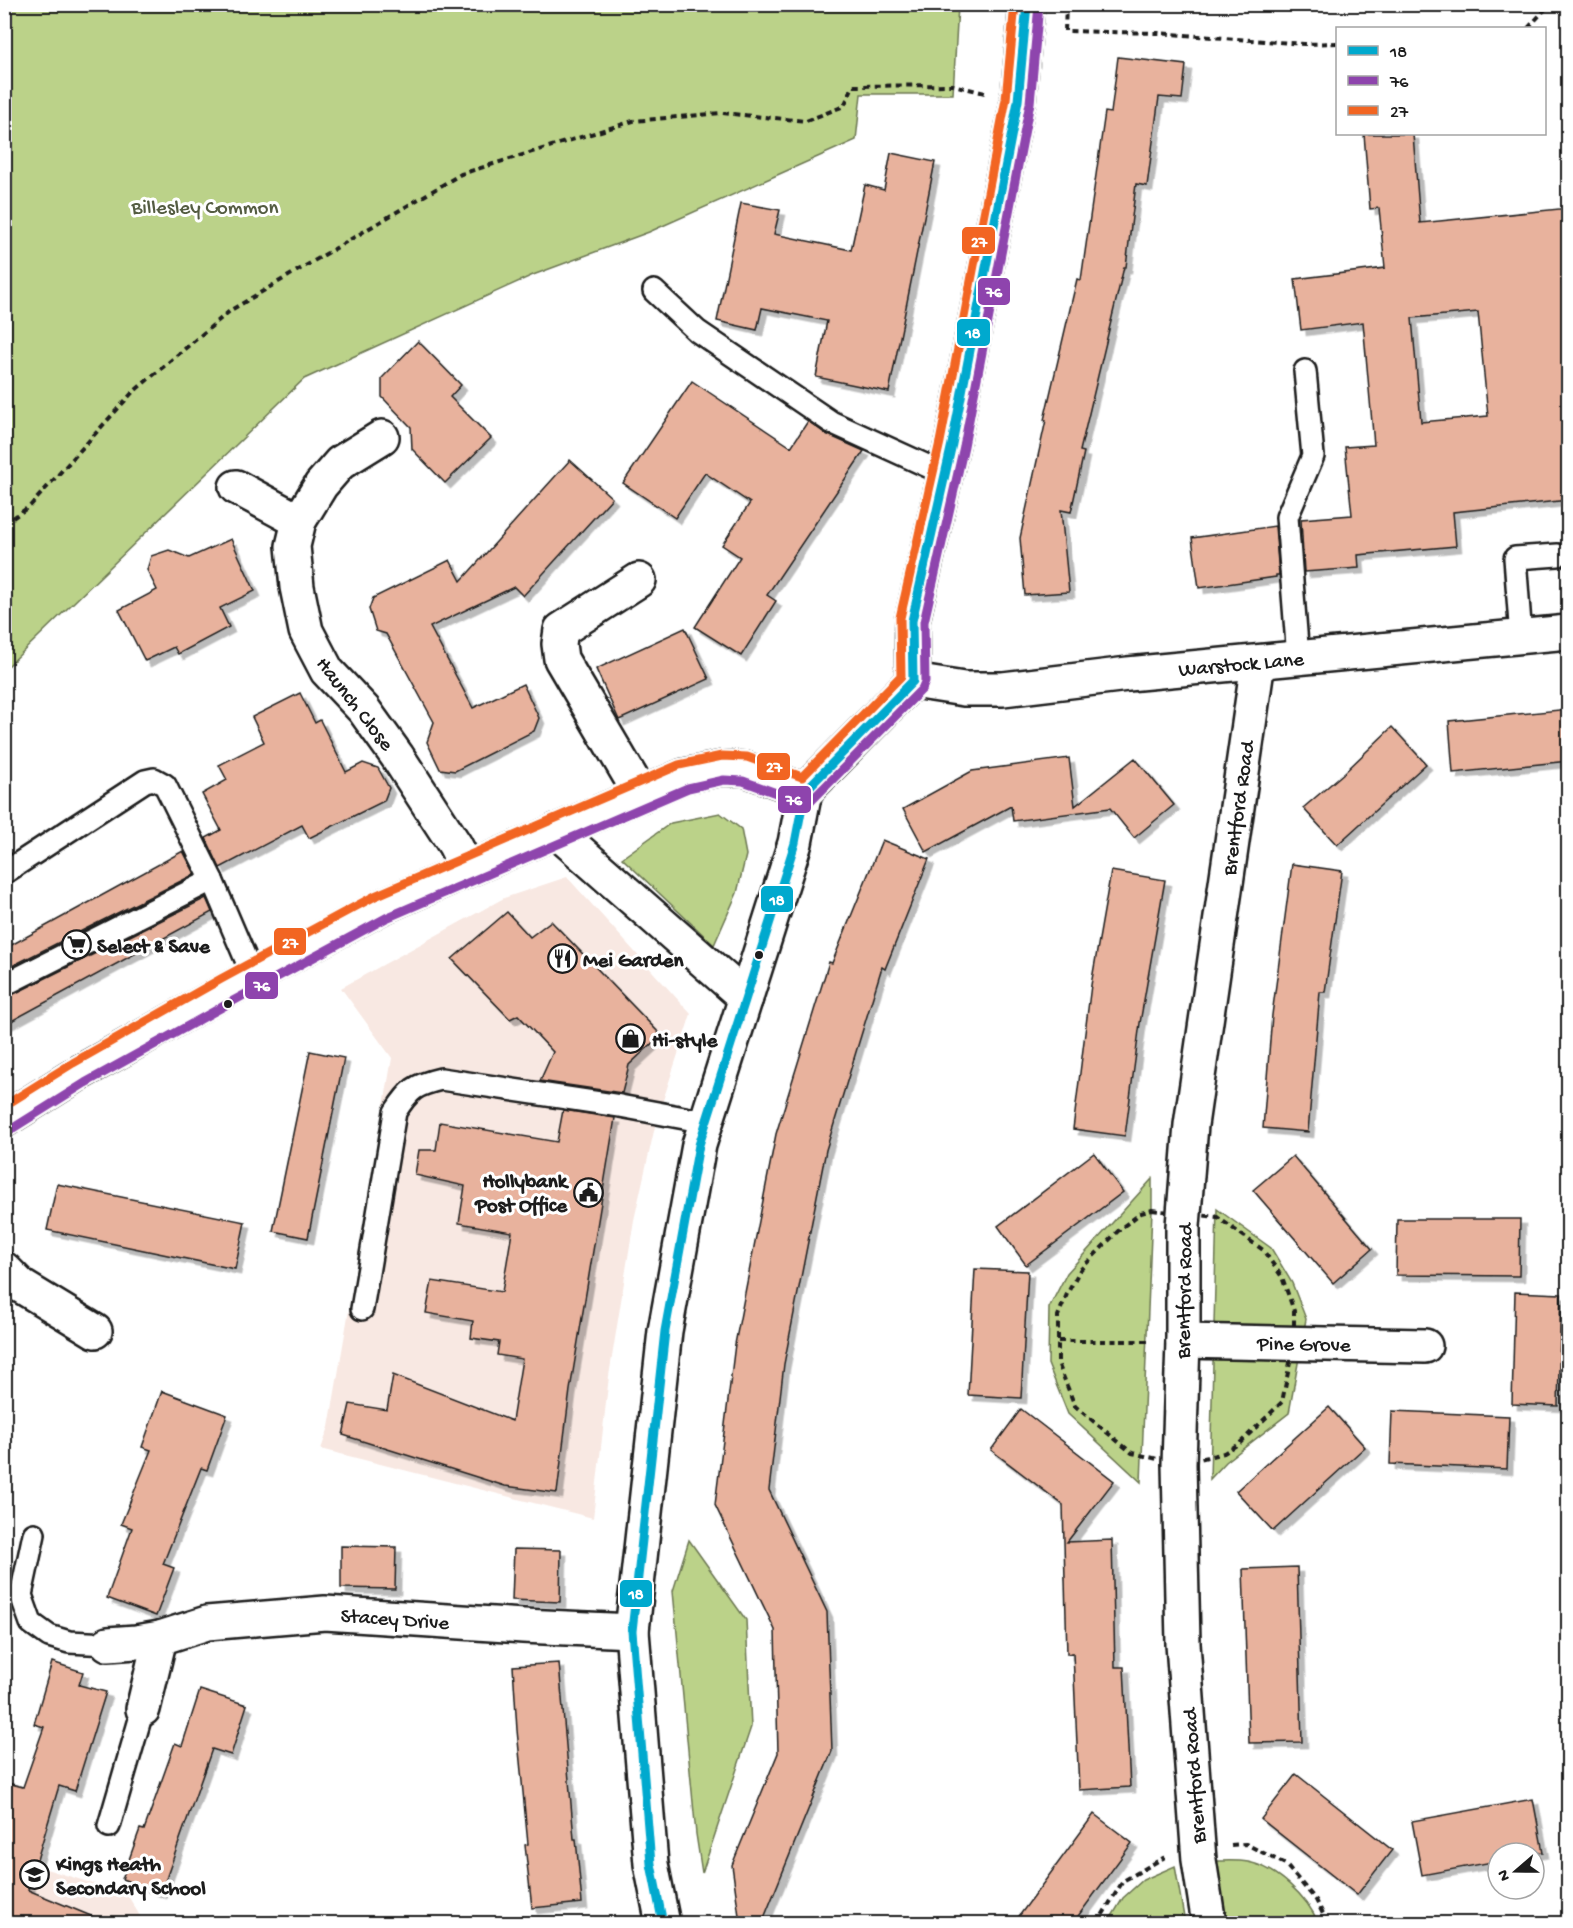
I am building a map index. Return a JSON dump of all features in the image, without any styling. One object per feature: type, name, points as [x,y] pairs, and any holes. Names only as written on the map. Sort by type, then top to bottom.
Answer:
[{"type":"street","points":[[663,1923],[651,1864],[632,1631],[665,1331],[699,1145],[795,843],[805,791],[913,681],[912,621],[945,474],[1018,101],[1027,4]]},
{"type":"street","name":"Haunch Close","points":[[382,437],[340,464],[321,485],[299,521],[293,546],[297,586],[306,631],[327,671],[364,710],[397,756],[455,845],[467,869]]},
{"type":"street","points":[[236,487],[299,521]]},
{"type":"street","points":[[639,580],[561,630],[559,644],[561,659],[641,795]]},
{"type":"street","name":"Warstock Lane","points":[[913,681],[964,689],[1003,689],[1128,674],[1569,632]]},
{"type":"street","name":"Brentford Road","points":[[1209,1923],[1199,1860],[1183,1644],[1179,1464],[1183,1341],[1183,1226],[1191,1125],[1258,662]]},
{"type":"street","points":[[4,1120],[80,1073],[381,907],[684,776],[723,768],[745,769],[805,791]]},
{"type":"street","points":[[556,831],[746,998]]},
{"type":"street","points":[[4,1269],[21,1286],[95,1331]]},
{"type":"street","name":"Pine Grove","points":[[1183,1341],[1425,1346]]},
{"type":"street","name":"Stacey Drive","points":[[108,1644],[160,1638],[207,1623],[325,1613],[632,1631]]},
{"type":"street","points":[[143,1709],[160,1638]]},
{"type":"lane","points":[[654,291],[697,331],[831,422],[945,474]]},
{"type":"lane","points":[[1298,658],[1287,517],[1313,456],[1305,371]]},
{"type":"lane","points":[[1521,638],[1515,558],[1558,555]]},
{"type":"lane","points":[[4,873],[146,781],[154,779],[165,785],[212,880],[253,976]]},
{"type":"lane","points":[[8,983],[212,880]]},
{"type":"lane","points":[[362,1309],[395,1112],[407,1094],[421,1084],[441,1079],[620,1106],[706,1122]]},
{"type":"lane","points":[[34,1534],[21,1595],[31,1623],[49,1636],[69,1642],[108,1644]]},
{"type":"lane","points":[[109,1826],[143,1709]]},
{"type":"path","points":[[1066,4],[1065,31],[1158,33],[1304,44],[1336,43]]},
{"type":"path","points":[[1529,27],[1550,4]]},
{"type":"path","points":[[4,524],[30,506],[132,393],[231,310],[461,174],[633,121],[722,113],[806,121],[844,106],[853,86],[953,85],[1018,101]]},
{"type":"path","points":[[1058,1341],[1183,1341]]},
{"type":"shaded area","points":[[567,877],[691,1014],[656,1122],[634,1220],[609,1376],[593,1518],[321,1449],[329,1427],[392,1058],[341,988],[504,898]]},
{"type":"shaded area","name":"Kings Heath Secondary School","points":[[4,1856],[127,1894],[144,1923],[5,1923]]},
{"type":"green space","name":"Billesley Common","points":[[5,4],[958,5],[953,94],[861,94],[856,140],[649,232],[533,275],[304,379],[5,669]]},
{"type":"green space","points":[[720,813],[741,829],[746,855],[737,893],[714,945],[622,858],[671,823]]},
{"type":"green space","points":[[1152,1179],[1141,1482],[1068,1414],[1048,1364],[1049,1308],[1067,1273]]},
{"type":"green space","points":[[1217,1209],[1271,1248],[1292,1283],[1306,1319],[1289,1413],[1226,1462],[1210,1479]]},
{"type":"green space","points":[[689,1540],[746,1620],[751,1727],[702,1873],[696,1834],[673,1591]]},
{"type":"green space","points":[[1214,1861],[1248,1862],[1269,1870],[1299,1894],[1318,1923],[1225,1923]]},
{"type":"green space","points":[[1175,1866],[1185,1923],[1108,1923],[1123,1898],[1143,1880]]},
{"type":"building","points":[[1118,57],[1186,65],[1182,99],[1159,97],[1147,186],[1136,184],[1126,267],[1124,267],[1080,451],[1084,452],[1071,512],[1061,510],[1069,592],[1025,595],[1020,538],[1046,420],[1044,420],[1077,279],[1081,280],[1105,112],[1111,113]]},
{"type":"building","points":[[1364,135],[1413,135],[1420,223],[1569,208],[1569,283],[1562,283],[1569,342],[1569,500],[1453,512],[1456,546],[1358,555],[1359,568],[1304,572],[1301,519],[1352,515],[1345,447],[1374,445],[1363,322],[1301,330],[1295,279],[1385,268],[1379,208],[1370,209]],"holes":[[[1478,312],[1488,416],[1421,422],[1412,318]]]},
{"type":"building","points":[[891,153],[935,162],[889,392],[816,377],[827,321],[762,308],[757,330],[717,321],[741,203],[780,210],[774,234],[851,250],[865,185],[884,190]]},
{"type":"building","points":[[418,341],[461,385],[450,397],[491,438],[445,483],[412,449],[411,427],[382,397],[382,378]]},
{"type":"building","points":[[692,381],[791,447],[808,421],[826,434],[864,451],[767,595],[776,601],[741,656],[695,627],[740,557],[722,545],[750,503],[705,473],[675,518],[623,483]]},
{"type":"building","points":[[570,460],[612,498],[523,596],[514,587],[430,627],[473,708],[523,684],[539,718],[534,731],[455,771],[440,769],[427,742],[434,722],[386,634],[376,631],[369,609],[373,598],[450,560],[461,581]]},
{"type":"building","points":[[1275,526],[1279,575],[1199,588],[1192,538]]},
{"type":"building","points":[[231,539],[255,591],[220,608],[229,627],[178,654],[174,647],[145,661],[119,610],[157,590],[147,570],[151,556],[169,550],[189,558]]},
{"type":"building","points":[[685,628],[709,679],[619,720],[596,669]]},
{"type":"building","points":[[300,693],[315,723],[320,720],[346,772],[363,763],[378,768],[389,788],[384,801],[309,838],[302,825],[220,868],[206,838],[221,830],[202,794],[227,780],[219,765],[264,742],[252,717]]},
{"type":"building","points":[[1569,709],[1569,761],[1453,773],[1449,721]]},
{"type":"building","points":[[1392,727],[1426,764],[1337,845],[1303,808]]},
{"type":"building","points":[[1069,758],[1075,806],[1135,758],[1174,805],[1134,838],[1110,808],[1013,821],[1011,806],[926,852],[903,809],[972,771]]},
{"type":"building","points":[[882,840],[929,859],[885,969],[882,967],[826,1150],[784,1364],[769,1490],[827,1612],[832,1751],[762,1923],[740,1923],[732,1865],[778,1753],[775,1630],[715,1505],[735,1344],[776,1134],[829,962],[832,963]]},
{"type":"building","points":[[183,851],[195,874],[4,970],[4,949]]},
{"type":"building","points":[[1292,864],[1342,871],[1325,992],[1320,992],[1308,1132],[1263,1128],[1272,1015]]},
{"type":"building","points":[[1111,871],[1165,880],[1140,1023],[1125,1136],[1073,1129],[1091,985]]},
{"type":"building","points":[[206,898],[212,912],[4,1025],[4,995],[14,994]]},
{"type":"building","points":[[507,912],[530,937],[551,921],[661,1035],[629,1065],[622,1093],[540,1081],[553,1052],[518,1015],[510,1019],[452,959]]},
{"type":"building","points":[[310,1051],[344,1058],[308,1238],[273,1231]]},
{"type":"building","points":[[563,1110],[615,1118],[570,1390],[557,1493],[505,1486],[343,1435],[350,1404],[387,1410],[393,1375],[512,1421],[522,1359],[497,1355],[499,1342],[471,1338],[473,1321],[426,1313],[432,1281],[502,1292],[512,1232],[459,1223],[465,1186],[415,1175],[419,1150],[436,1150],[440,1122],[557,1142]]},
{"type":"building","points":[[1094,1153],[1123,1192],[1026,1265],[998,1226]]},
{"type":"building","points":[[1293,1156],[1372,1249],[1333,1283],[1253,1190]]},
{"type":"building","points":[[57,1184],[245,1222],[235,1269],[47,1230]]},
{"type":"building","points":[[1397,1219],[1520,1219],[1519,1276],[1396,1275]]},
{"type":"building","points":[[975,1269],[1028,1271],[1021,1398],[968,1395]]},
{"type":"building","points":[[1515,1292],[1561,1294],[1558,1406],[1512,1404]]},
{"type":"building","points":[[162,1391],[227,1415],[207,1470],[201,1468],[163,1564],[174,1568],[156,1616],[107,1598],[132,1528],[121,1524],[151,1450],[142,1447]]},
{"type":"building","points":[[1329,1407],[1365,1447],[1273,1531],[1236,1491]]},
{"type":"building","points":[[1021,1409],[1114,1481],[1067,1542],[1112,1540],[1115,1667],[1124,1667],[1130,1787],[1079,1790],[1073,1653],[1067,1654],[1063,1505],[991,1450]]},
{"type":"building","points":[[1392,1411],[1509,1416],[1507,1469],[1390,1464]]},
{"type":"building","points":[[341,1546],[396,1547],[395,1589],[341,1588]]},
{"type":"building","points":[[514,1549],[561,1550],[560,1602],[512,1600]]},
{"type":"building","points":[[1297,1567],[1302,1742],[1249,1743],[1243,1569]]},
{"type":"building","points":[[52,1662],[83,1672],[79,1685],[106,1692],[75,1791],[59,1786],[28,1890],[108,1923],[4,1923],[4,1782],[23,1787],[44,1727],[34,1724]]},
{"type":"building","points":[[559,1663],[574,1839],[576,1839],[582,1903],[532,1908],[525,1845],[528,1844],[513,1666]]},
{"type":"building","points":[[200,1690],[247,1705],[231,1755],[212,1749],[161,1893],[122,1879],[140,1829],[144,1830],[175,1743],[182,1746]]},
{"type":"building","points":[[1296,1774],[1392,1850],[1357,1895],[1261,1819]]},
{"type":"building","points":[[1533,1799],[1541,1841],[1486,1841],[1486,1863],[1422,1875],[1412,1821]]},
{"type":"building","points":[[1094,1814],[1132,1843],[1073,1923],[1014,1923]]},
{"type":"transit line","name":"27","points":[[4,1106],[73,1063],[221,979],[375,896],[679,765],[722,756],[747,757],[802,777],[901,676],[900,618],[940,442],[1006,99],[1015,4]]},
{"type":"transit line","name":"18","points":[[663,1924],[651,1864],[632,1631],[665,1331],[699,1145],[795,843],[805,791],[913,681],[912,621],[952,444],[1018,101],[1027,4]]},
{"type":"transit line","name":"76","points":[[10,1130],[85,1083],[386,918],[688,788],[724,780],[743,781],[801,802],[810,802],[922,689],[925,682],[924,622],[964,446],[1030,103],[1039,5]]},
{"type":"place","name":"Select & Save","points":[[76,945]]},
{"type":"place","name":"Mei Garden","points":[[562,959]]},
{"type":"place","name":"Hi-style","points":[[631,1039]]},
{"type":"place","name":"Hollybank Post Office","points":[[588,1192]]},
{"type":"place","name":"Kings Heath Secondary School","points":[[35,1875]]}]
